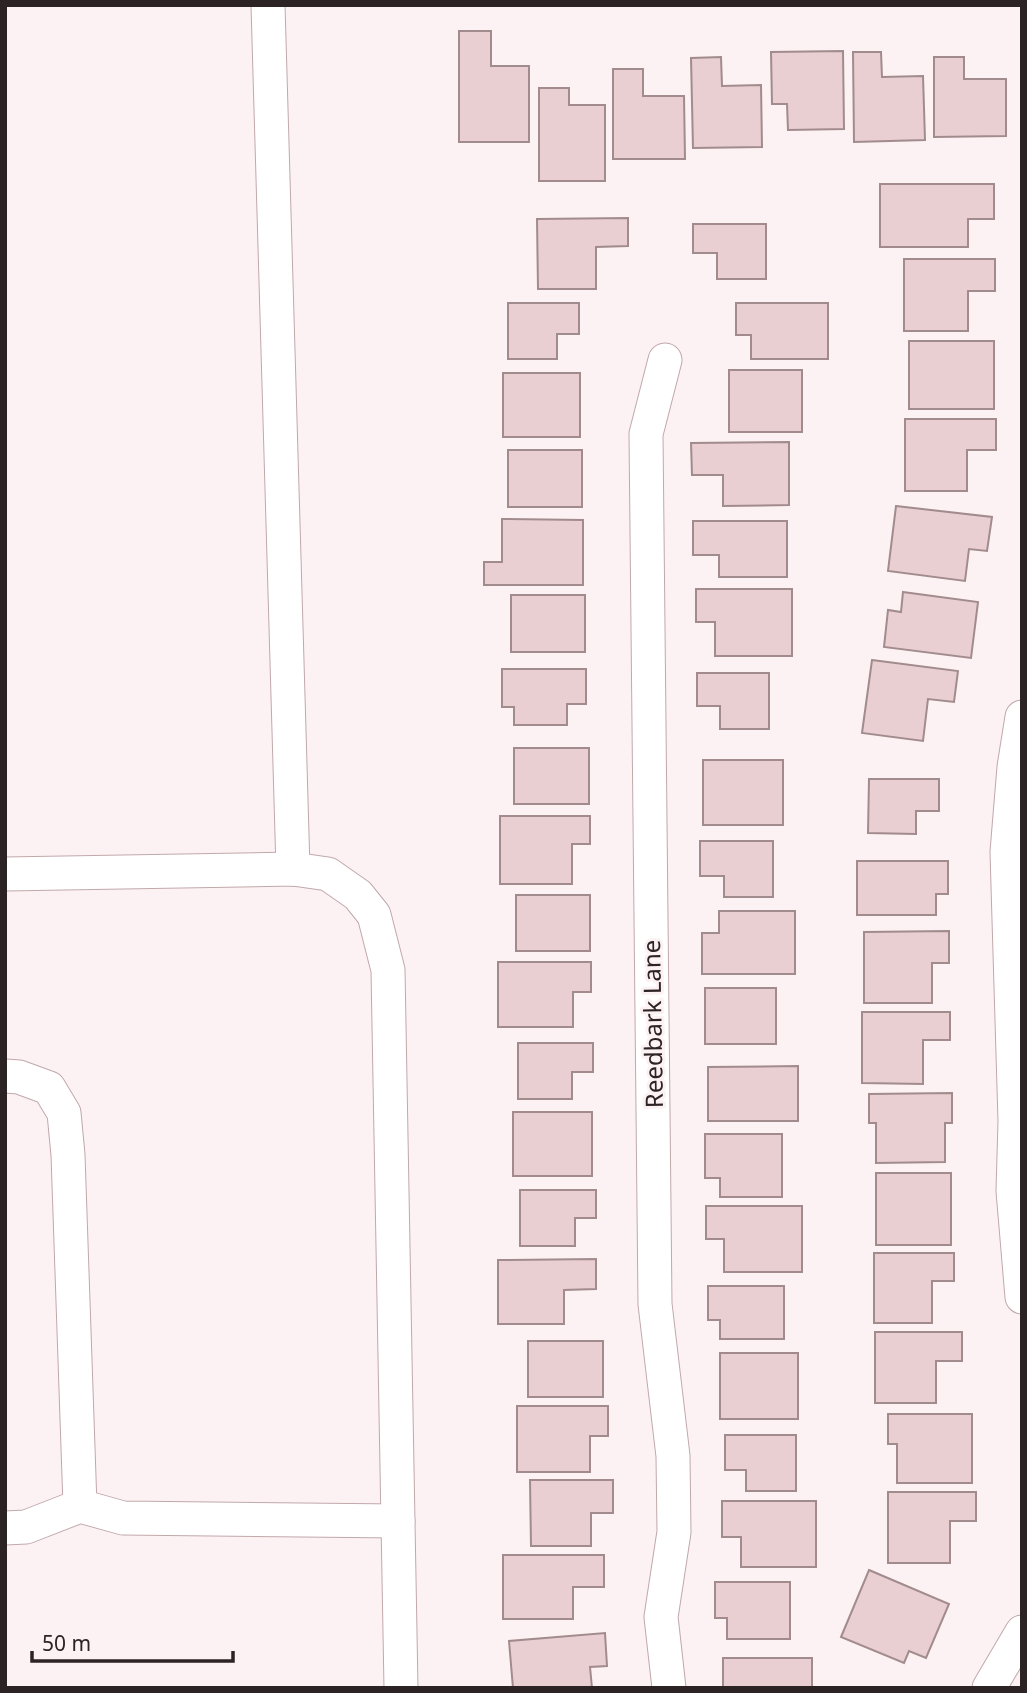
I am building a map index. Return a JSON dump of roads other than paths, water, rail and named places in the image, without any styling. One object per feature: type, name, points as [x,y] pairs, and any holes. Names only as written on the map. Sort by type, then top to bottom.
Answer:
[{"type":"street","points":[[268,5],[293,869]]},
{"type":"street","name":"Reedbark Lane","points":[[665,360],[646,434],[655,1304],[673,1456],[674,1532],[661,1617],[669,1688]]},
{"type":"street","points":[[1022,717],[1014,767],[1007,852],[1018,1121],[1013,1191],[1022,1297]]},
{"type":"street","points":[[5,874],[293,869],[328,874],[358,895],[374,915],[388,970],[401,1688]]},
{"type":"street","points":[[5,1076],[19,1077],[49,1088],[64,1113],[68,1156],[80,1506]]},
{"type":"street","points":[[5,1528],[26,1527],[80,1506],[123,1518],[398,1521]]},
{"type":"street","points":[[989,1688],[1022,1632]]}]
